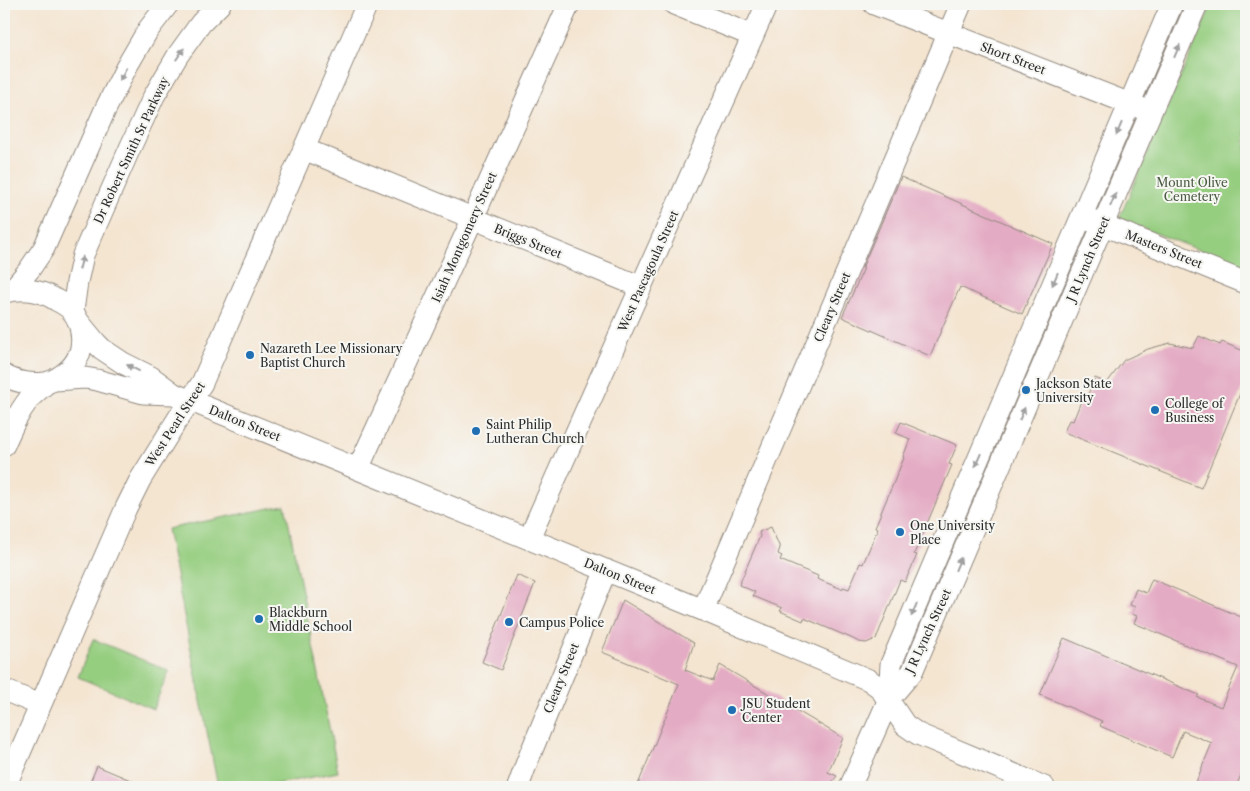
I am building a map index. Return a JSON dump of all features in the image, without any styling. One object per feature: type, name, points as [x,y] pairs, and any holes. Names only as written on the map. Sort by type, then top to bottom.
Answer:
[{"type":"street","points":[[8,291],[29,270],[44,248],[105,110],[127,66],[148,30],[168,4]]},
{"type":"street","name":"Dr Robert Smith Sr Parkway","points":[[51,381],[70,370],[78,358],[82,345],[76,316],[76,282],[83,256],[130,148],[154,96],[178,55],[201,23],[220,4]]},
{"type":"street","name":"West Pearl Street","points":[[5,787],[140,480],[179,416],[182,397],[202,383],[367,4]]},
{"type":"street","name":"Isiah Montgomery Street","points":[[358,469],[569,4]]},
{"type":"street","points":[[674,4],[753,36]]},
{"type":"street","name":"West Pascagoula Street","points":[[529,538],[768,4]]},
{"type":"street","name":"Short Street","points":[[874,4],[1151,112]]},
{"type":"street","name":"Cleary Street","points":[[703,610],[961,4]]},
{"type":"street","name":"J R Lynch Street","points":[[888,699],[891,664],[1172,4]]},
{"type":"street","name":"J R Lynch Street","points":[[888,699],[912,672],[1197,4]]},
{"type":"street","name":"Briggs Street","points":[[304,149],[641,287]]},
{"type":"street","name":"Masters Street","points":[[1082,216],[1246,283]]},
{"type":"street","name":"Dalton Street","points":[[8,291],[22,289],[37,291],[64,304],[102,349],[182,397],[529,538],[869,680],[880,688],[905,725],[918,734],[1044,787]]},
{"type":"street","name":"Dalton Street","points":[[4,374],[21,382],[36,384],[72,378],[91,379],[116,384],[143,393],[182,397]]},
{"type":"street","points":[[4,445],[12,426],[30,398],[51,381]]},
{"type":"street","name":"Cleary Street","points":[[518,787],[606,570]]},
{"type":"street","points":[[4,690],[40,705]]},
{"type":"street","points":[[850,787],[888,699]]},
{"type":"green space","name":"Mount Olive Cemetery","points":[[1212,4],[1246,4],[1246,268],[1119,219]]},
{"type":"green space","points":[[285,505],[338,772],[261,787],[218,787],[167,529]]},
{"type":"green space","points":[[93,639],[169,671],[153,709],[78,677]]},
{"type":"building","points":[[901,177],[1053,244],[1022,314],[960,287],[930,356],[842,317]]},
{"type":"building","name":"College of Business","points":[[1199,336],[1220,345],[1222,342],[1246,352],[1246,379],[1201,488],[1064,432],[1069,420],[1073,421],[1082,399],[1085,401],[1095,378],[1107,383],[1124,360],[1148,349],[1170,343],[1193,348]]},
{"type":"building","name":"One University Place","points":[[901,422],[957,445],[949,464],[952,465],[914,554],[917,555],[905,582],[900,580],[876,639],[866,643],[859,642],[804,618],[803,621],[780,611],[782,608],[753,596],[755,592],[739,585],[760,536],[759,532],[771,527],[780,548],[778,554],[782,556],[780,560],[818,576],[817,579],[842,589],[843,587],[849,589],[860,563],[863,564],[878,528],[875,527],[910,439],[896,433]]},
{"type":"building","name":"Campus Police","points":[[517,575],[535,583],[501,670],[482,662]]},
{"type":"building","points":[[1152,579],[1246,619],[1246,763],[1236,787],[1194,787],[1212,743],[1183,731],[1172,757],[1100,726],[1102,721],[1040,695],[1064,638],[1199,695],[1197,697],[1221,707],[1238,667],[1134,623],[1137,616],[1132,614],[1135,607],[1130,605],[1136,589],[1146,593]]},
{"type":"building","name":"JSU Student Center","points":[[623,600],[694,643],[685,670],[713,681],[720,665],[843,738],[828,772],[837,776],[828,787],[637,787],[679,684],[602,652]]},
{"type":"building","points":[[97,766],[147,787],[88,787]]},
{"type":"place","name":"Nazareth Lee Missionary Baptist Church","points":[[250,355]]},
{"type":"place","name":"Jackson State University","points":[[1026,390]]},
{"type":"place","name":"College of Business","points":[[1155,410]]},
{"type":"place","name":"Saint Philip Lutheran Church","points":[[476,431]]},
{"type":"place","name":"One University Place","points":[[900,532]]},
{"type":"place","name":"Blackburn Middle School","points":[[259,619]]},
{"type":"place","name":"Campus Police","points":[[509,622]]},
{"type":"place","name":"JSU Student Center","points":[[732,710]]}]
